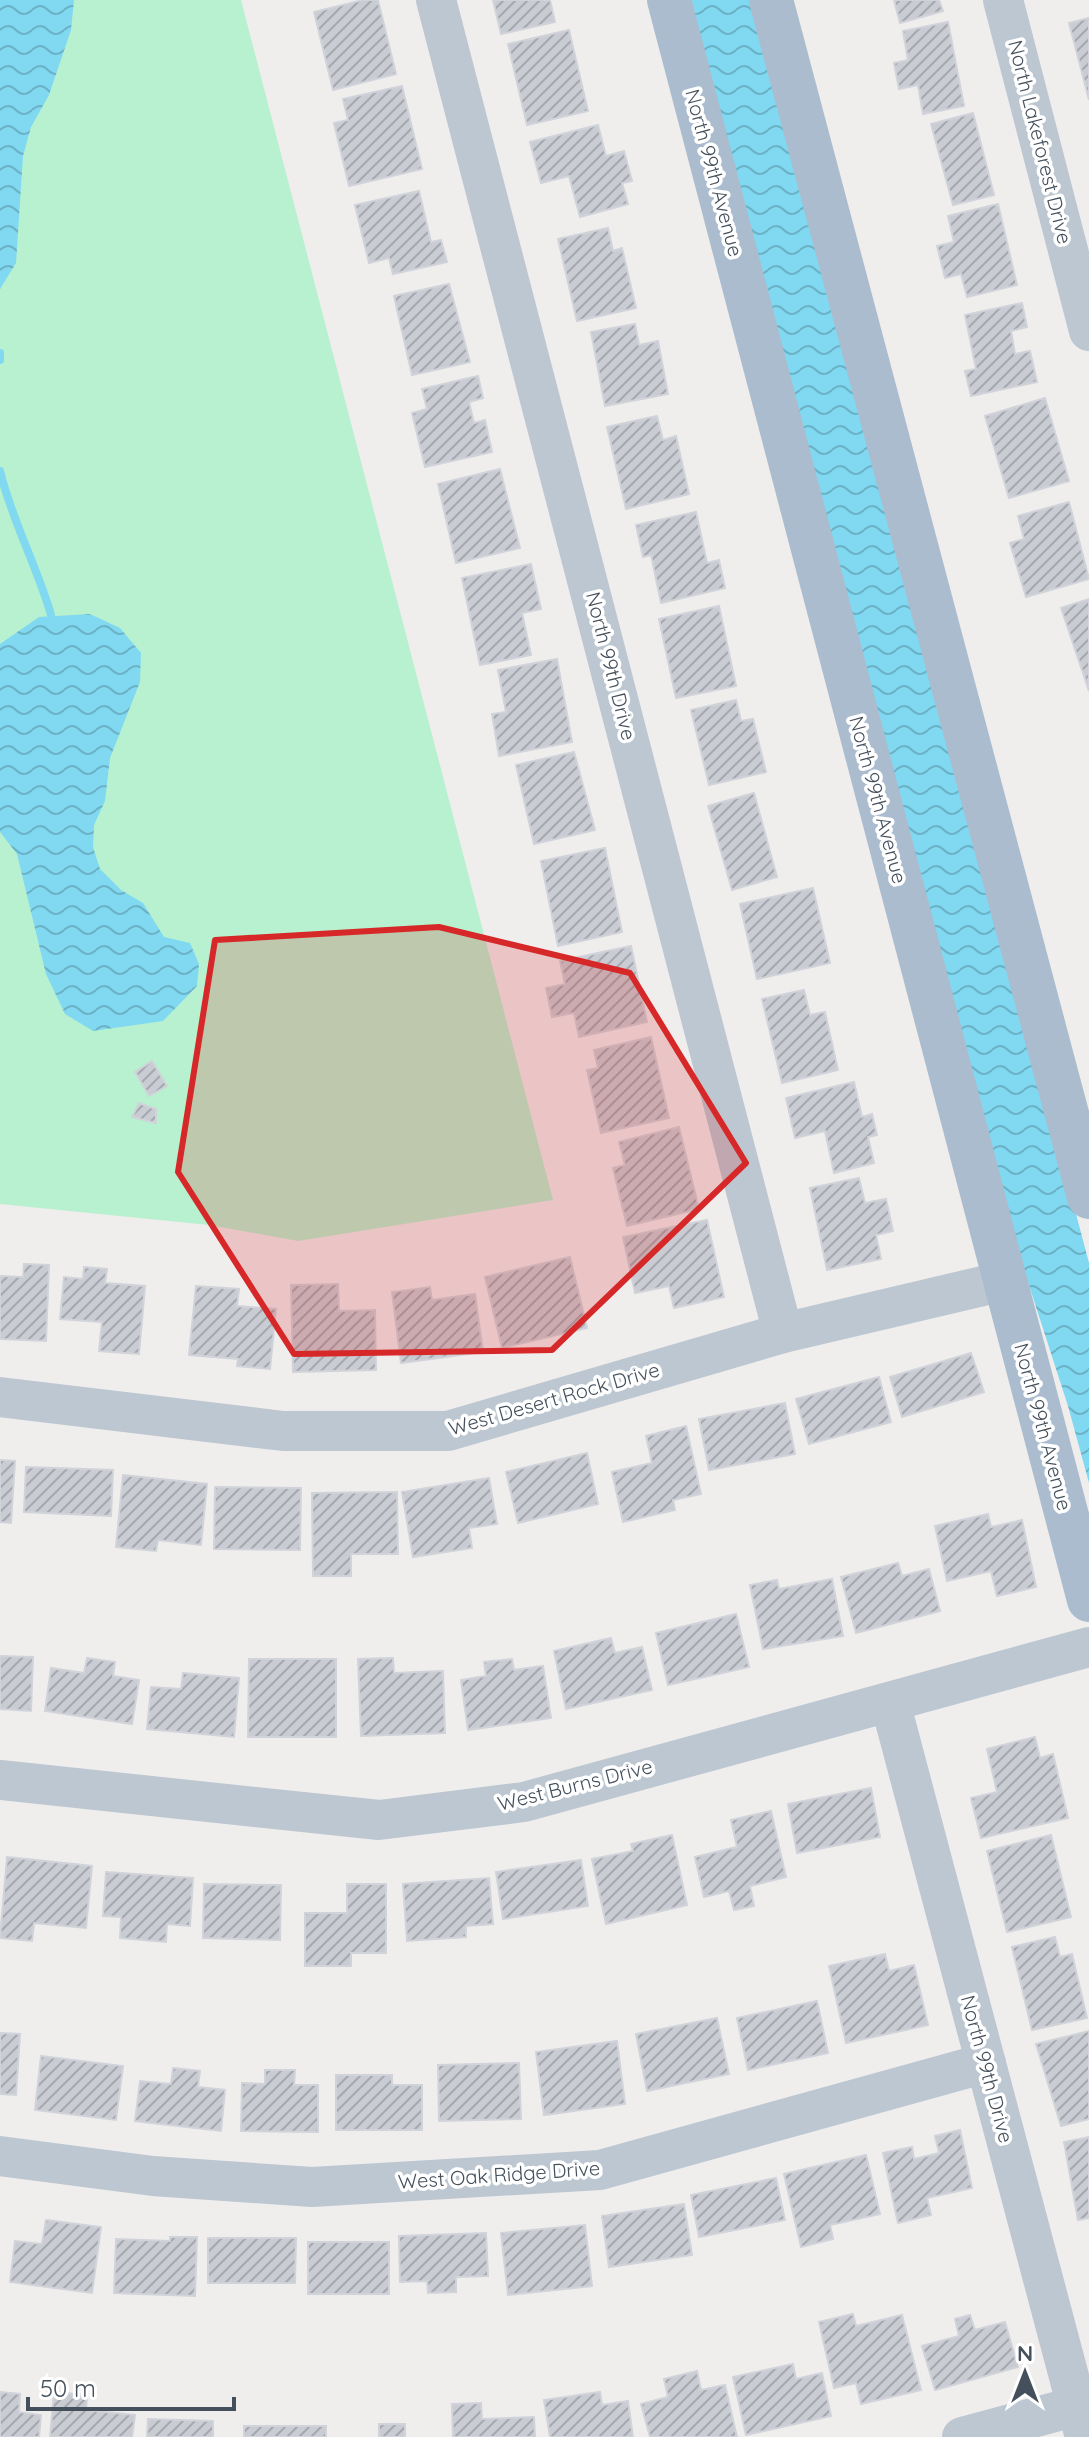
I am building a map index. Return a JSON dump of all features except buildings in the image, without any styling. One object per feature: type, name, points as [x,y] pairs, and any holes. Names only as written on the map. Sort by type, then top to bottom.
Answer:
[{"type":"main road","name":"North 99th Avenue","points":[[669,0],[1089,1600]]},
{"type":"main road","points":[[771,0],[1089,1197]]},
{"type":"street","name":"North 99th Drive","points":[[436,0],[783,1333]]},
{"type":"street","name":"North Lakeforest Drive","points":[[1003,0],[1089,331]]},
{"type":"street","name":"West Desert Rock Drive","points":[[0,1397],[283,1431],[448,1431],[783,1333],[1004,1281]]},
{"type":"street","name":"West Burns Drive","points":[[0,1780],[379,1820],[524,1802],[1089,1647]]},
{"type":"street","name":"North 99th Drive","points":[[890,1702],[1081,2422]]},
{"type":"street","name":"West Oak Ridge Drive","points":[[0,2156],[153,2176],[312,2187],[600,2170],[986,2063]]},
{"type":"street","points":[[962,2437],[1081,2422]]},
{"type":"highlighted area","points":[[439,927],[630,973],[746,1163],[552,1350],[294,1354],[178,1172],[215,940]]},
{"type":"green space","points":[[0,0],[241,0],[553,1200],[298,1241],[209,1225],[0,1204]]},
{"type":"water","points":[[0,0],[74,0],[71,30],[49,95],[31,127],[23,156],[16,263],[0,289]]},
{"type":"water","points":[[683,0],[755,0],[1089,1263],[1089,1483],[1068,1406],[1005,1211]]},
{"type":"water","points":[[90,614],[120,628],[141,653],[140,682],[110,758],[105,801],[94,825],[93,847],[100,869],[121,890],[143,903],[164,937],[190,943],[199,964],[197,986],[163,1021],[93,1031],[65,1014],[46,974],[17,854],[0,832],[0,644],[39,617]]},
{"type":"waterway","points":[[0,353],[0,360]]},
{"type":"waterway","points":[[0,471],[51,615]]}]
